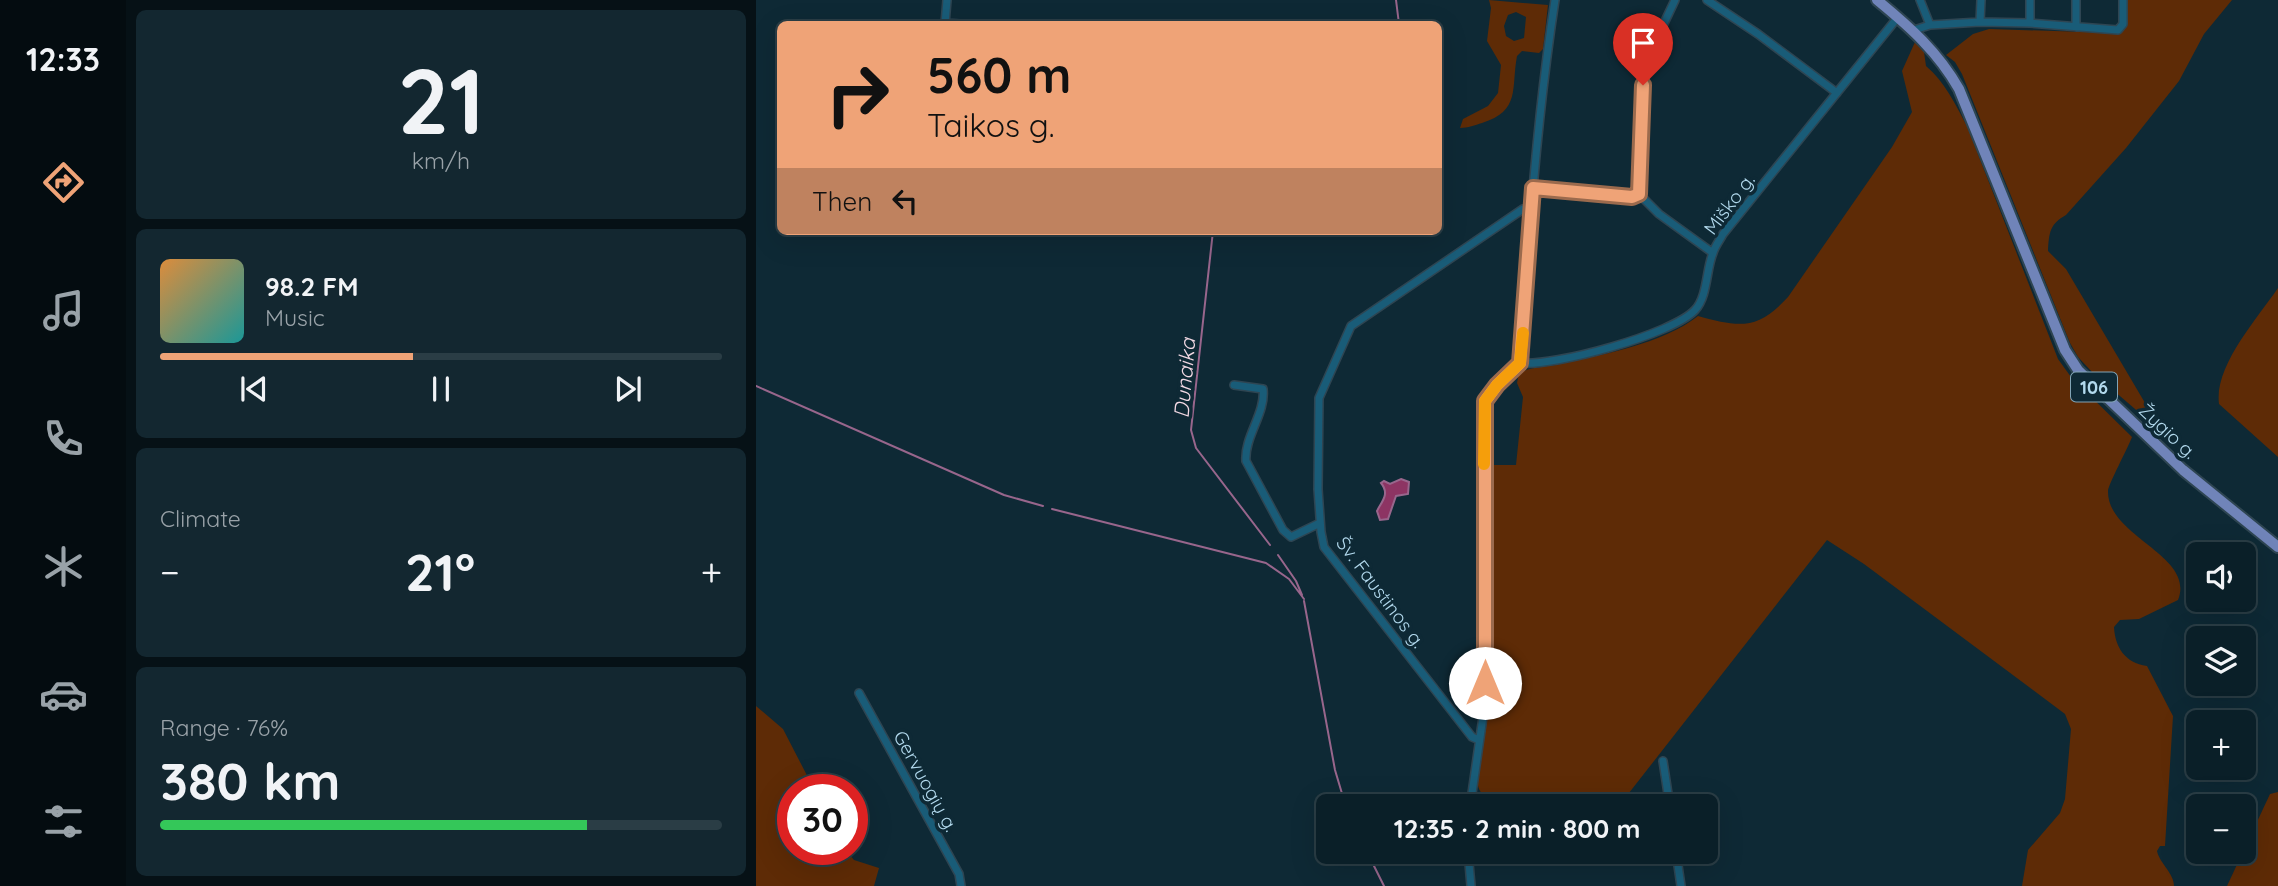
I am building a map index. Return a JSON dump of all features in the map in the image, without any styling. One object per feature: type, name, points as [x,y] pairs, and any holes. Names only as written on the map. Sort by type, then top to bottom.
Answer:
[{"type":"main road","name":"106","points":[[1877,0],[1914,30]]},
{"type":"main road","name":"Žygio g.","points":[[1914,30],[1940,59],[1959,89],[2065,350],[2078,370],[2183,470],[2278,547]]},
{"type":"street","points":[[945,21],[947,0]]},
{"type":"street","points":[[1472,794],[1484,710],[1485,401],[1520,363],[1543,80],[1555,0]]},
{"type":"street","points":[[1675,0],[1657,38],[1643,85],[1639,194],[1659,214],[1713,253]]},
{"type":"street","points":[[1707,0],[1837,93]]},
{"type":"street","points":[[1920,0],[1930,25]]},
{"type":"street","points":[[1980,22],[1981,0]]},
{"type":"street","points":[[2030,0],[2030,23]]},
{"type":"street","points":[[2076,0],[2076,27]]},
{"type":"street","points":[[1914,30],[1930,25],[1980,22],[2114,30],[2121,27],[2123,0]]},
{"type":"street","name":"Miško g.","points":[[1520,363],[1541,364],[1636,341],[1693,312],[1700,301],[1713,253],[1723,234],[1898,17]]},
{"type":"street","points":[[1533,188],[1632,197],[1639,194]]},
{"type":"street","name":"Šv. Faustinos g.","points":[[1479,740],[1472,737],[1330,556],[1322,540],[1316,432],[1319,398],[1351,326],[1513,216],[1531,208]]},
{"type":"street","points":[[1234,385],[1263,389],[1245,453],[1246,461],[1283,530],[1291,537],[1320,523]]},
{"type":"street","name":"Gervuogių g.","points":[[859,693],[959,874],[961,886]]},
{"type":"street","points":[[1663,761],[1668,794]]},
{"type":"street","points":[[1469,864],[1471,886]]},
{"type":"street","points":[[1678,864],[1681,886]]},
{"type":"shaded area","points":[[1489,0],[1548,5],[1543,49],[1539,53],[1522,51],[1517,56],[1512,97],[1503,112],[1482,123],[1460,128],[1463,119],[1488,106],[1498,93],[1501,65],[1487,41],[1491,8]],"holes":[[[1516,12],[1526,17],[1524,38],[1514,41],[1506,36],[1504,26],[1508,15]]]},
{"type":"shaded area","points":[[2127,0],[2232,0],[2204,34],[2179,81],[2126,148],[2054,225],[2050,234],[2048,251],[2066,269],[2148,408],[2148,414],[2142,415],[2092,372],[2070,343],[1962,74],[1955,62],[1946,55],[1973,34],[1989,29],[2116,33],[2124,28],[2127,20]]},
{"type":"shaded area","points":[[1915,42],[1924,52],[1926,66],[1944,86],[1967,126],[2058,359],[2071,377],[2132,437],[2109,487],[2111,507],[2134,534],[2175,570],[2180,584],[2178,600],[2139,619],[2120,620],[2114,627],[2119,647],[2127,658],[2147,666],[2173,716],[2165,846],[2160,846],[2157,851],[2172,877],[2174,886],[2022,886],[2028,850],[2060,813],[2065,799],[2071,729],[2065,714],[1864,564],[1827,540],[1628,794],[1483,794],[1479,789],[1476,771],[1485,715],[1487,676],[1490,465],[1516,465],[1523,397],[1517,383],[1519,373],[1649,341],[1684,326],[1698,316],[1736,324],[1757,321],[1767,316],[1788,297],[1892,147],[1912,112],[1902,71]]},
{"type":"shaded area","points":[[2278,288],[2278,457],[2219,404],[2219,389],[2223,374],[2239,343]]},
{"type":"shaded area","points":[[1401,479],[1409,482],[1408,494],[1396,496],[1388,519],[1380,520],[1377,511],[1385,494],[1381,483],[1384,481],[1390,484]]},
{"type":"shaded area","points":[[756,706],[783,729],[806,774],[777,774],[777,865],[868,864],[879,868],[874,886],[756,886]]},
{"type":"shaded area","points":[[2278,792],[2278,886],[2227,886],[2237,864],[2256,864],[2256,824],[2270,794]]},
{"type":"waterway","name":"Dunaika","points":[[1396,0],[1399,21]]},
{"type":"waterway","name":"Dunaika","points":[[1213,235],[1191,430],[1196,448],[1270,545]]},
{"type":"waterway","points":[[756,386],[1004,495],[1043,506]]},
{"type":"waterway","points":[[1052,509],[1266,563],[1289,579],[1304,599]]},
{"type":"waterway","name":"Dunaika","points":[[1278,555],[1302,595]]},
{"type":"waterway","name":"Dunaika","points":[[1304,601],[1335,770],[1342,794]]},
{"type":"waterway","name":"Dunaika","points":[[1373,864],[1384,886]]},
{"type":"slow traffic","points":[[1484,464],[1485,401],[1520,363],[1523,333]]},
{"type":"route","points":[[1485,683],[1485,401],[1520,363],[1533,188],[1632,197],[1639,194],[1643,85]]}]
